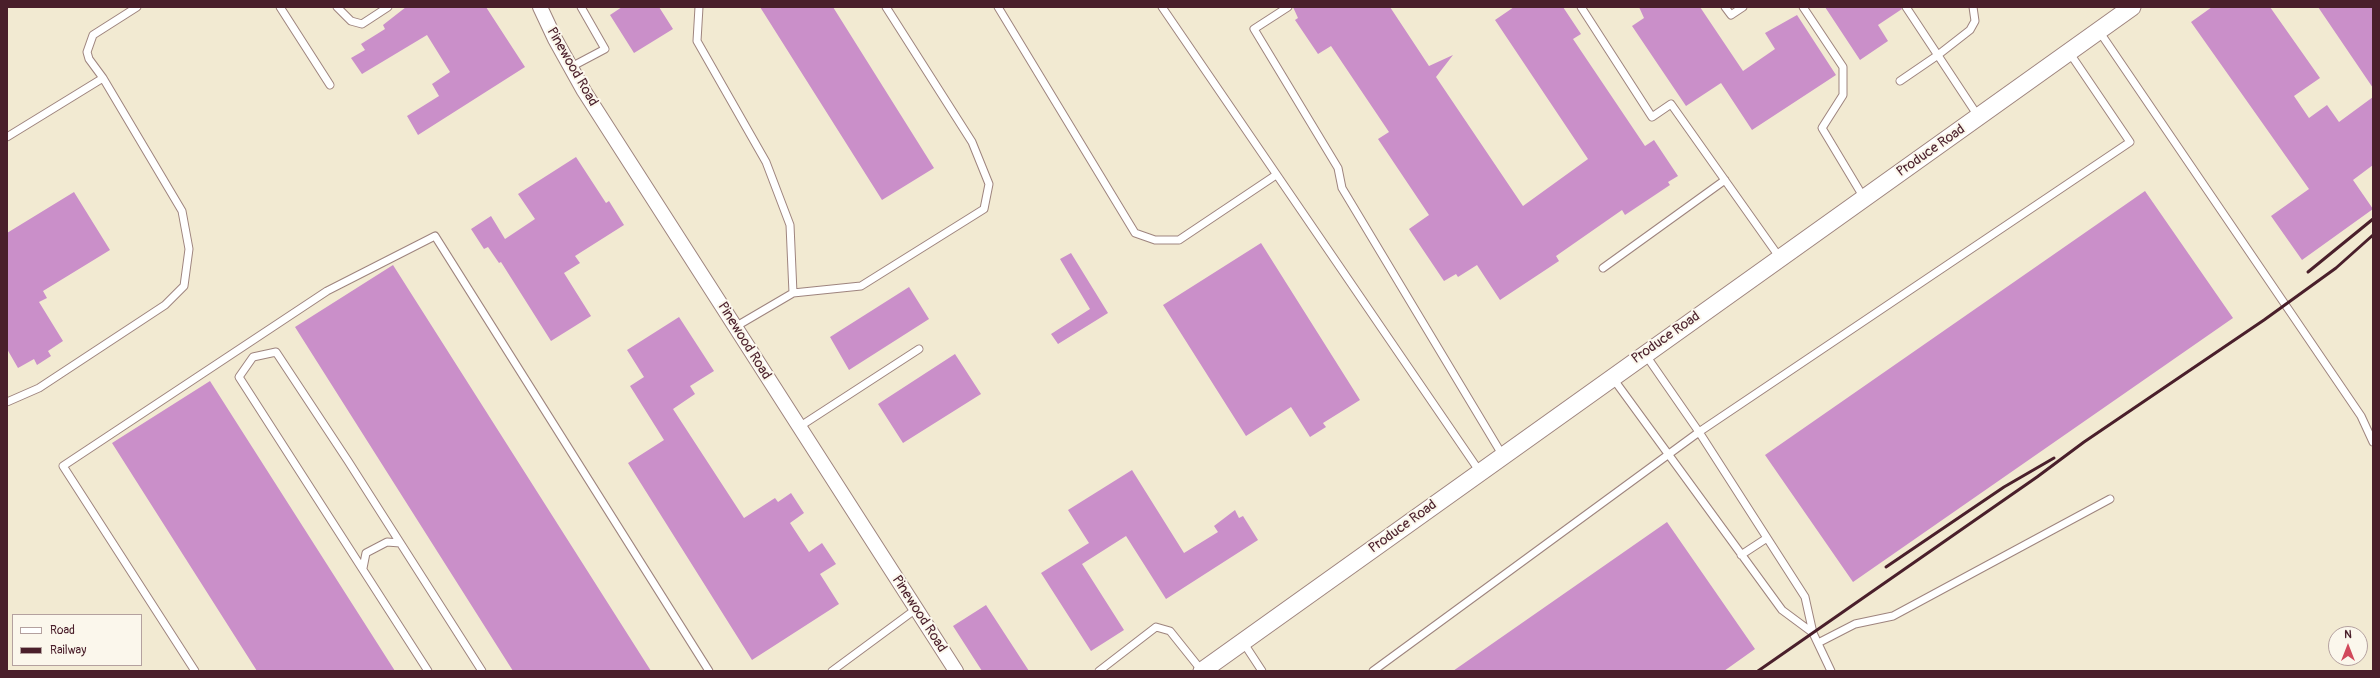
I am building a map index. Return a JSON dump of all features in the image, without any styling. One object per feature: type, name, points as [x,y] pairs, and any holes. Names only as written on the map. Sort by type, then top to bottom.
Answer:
[{"type":"street","name":"Pinewood Road","points":[[540,7],[571,67],[735,327],[956,671]]},
{"type":"street","name":"Produce Road","points":[[1202,671],[1503,456],[1644,353],[2132,7]]},
{"type":"lane","points":[[7,402],[39,388],[165,305],[184,286],[189,249],[182,211],[103,78],[89,59],[88,52],[93,35],[137,7]]},
{"type":"lane","points":[[280,7],[330,85]]},
{"type":"lane","points":[[336,7],[351,21],[362,24],[388,7]]},
{"type":"lane","points":[[571,67],[605,49],[581,7]]},
{"type":"lane","points":[[699,7],[697,41],[766,162],[790,225],[793,293]]},
{"type":"lane","points":[[735,327],[793,293],[861,286],[984,209],[989,184],[972,142],[886,7]]},
{"type":"lane","points":[[998,7],[1135,234],[1155,240],[1179,240],[1276,175]]},
{"type":"lane","points":[[1162,7],[1480,472]]},
{"type":"lane","points":[[1288,7],[1254,29],[1338,168],[1342,188],[1503,456]]},
{"type":"lane","points":[[1581,7],[1652,117],[1671,104],[1780,258]]},
{"type":"lane","points":[[1725,7],[1731,15],[1743,7]]},
{"type":"lane","points":[[1803,7],[1843,67],[1843,95],[1822,128],[1864,198]]},
{"type":"lane","points":[[1906,7],[1978,117]]},
{"type":"lane","points":[[1900,81],[1938,56],[1970,30],[1975,21],[1973,7]]},
{"type":"lane","points":[[2099,30],[2360,416],[2373,442]]},
{"type":"lane","points":[[1374,671],[1699,432],[2130,142],[2069,52]]},
{"type":"lane","points":[[7,137],[103,78]]},
{"type":"lane","points":[[1603,268],[1725,180]]},
{"type":"lane","points":[[195,671],[63,466],[327,292],[436,236],[709,671]]},
{"type":"lane","points":[[245,346],[253,357]]},
{"type":"lane","points":[[799,427],[919,349]]},
{"type":"lane","points":[[428,671],[239,377],[253,357],[276,352],[482,671]]},
{"type":"lane","points":[[1644,353],[1699,432],[1805,597],[1813,633],[1830,671]]},
{"type":"lane","points":[[1612,377],[1667,455],[1782,610],[1813,633]]},
{"type":"lane","points":[[1818,643],[1855,624],[1893,616],[2110,499]]},
{"type":"lane","points":[[1741,555],[1767,538]]},
{"type":"lane","points":[[363,568],[366,553],[387,542],[400,543]]},
{"type":"lane","points":[[832,671],[916,609]]},
{"type":"lane","points":[[1099,671],[1156,627],[1170,631],[1202,671]]},
{"type":"lane","points":[[1243,642],[1262,671]]},
{"type":"building","points":[[406,7],[486,7],[525,67],[418,135],[407,116],[439,96],[432,84],[450,72],[427,35],[362,74],[351,58],[365,50],[361,44],[385,29],[383,25]]},
{"type":"building","points":[[622,7],[659,7],[673,29],[634,53],[610,15]]},
{"type":"building","points":[[760,7],[833,7],[934,168],[882,200]]},
{"type":"building","points":[[1293,7],[1390,7],[1429,66],[1453,55],[1436,77],[1523,206],[1588,159],[1495,20],[1514,7],[1563,7],[1581,34],[1573,39],[1645,146],[1654,140],[1678,176],[1668,182],[1670,185],[1625,215],[1622,210],[1556,256],[1559,261],[1500,300],[1477,265],[1458,277],[1456,274],[1444,281],[1409,229],[1429,215],[1378,139],[1389,132],[1331,46],[1318,54],[1295,20],[1298,18]]},
{"type":"building","points":[[1639,7],[1700,7],[1743,71],[1775,49],[1765,33],[1797,15],[1836,75],[1752,130],[1721,83],[1686,106],[1632,26],[1644,18]]},
{"type":"building","points":[[1825,7],[1901,7],[1902,9],[1878,25],[1888,41],[1860,60]]},
{"type":"building","points":[[2212,7],[2270,7],[2320,78],[2294,96],[2309,118],[2327,105],[2339,122],[2373,97],[2373,165],[2353,180],[2373,209],[2302,260],[2271,216],[2309,189],[2191,22]]},
{"type":"building","points":[[2318,7],[2373,7],[2373,88]]},
{"type":"building","points":[[576,157],[606,203],[609,201],[624,225],[575,256],[580,263],[564,273],[591,316],[551,341],[501,262],[499,263],[488,247],[484,249],[471,229],[491,216],[505,239],[535,219],[518,194]]},
{"type":"building","points":[[2145,191],[2233,318],[1853,582],[1765,455]]},
{"type":"building","points":[[74,192],[110,250],[43,291],[47,298],[39,302],[63,341],[48,351],[51,356],[37,365],[34,359],[18,368],[7,349],[7,233]]},
{"type":"building","points":[[1261,243],[1360,400],[1323,423],[1326,427],[1310,437],[1291,407],[1246,436],[1163,305]]},
{"type":"building","points":[[1071,253],[1108,313],[1058,344],[1051,334],[1090,309],[1060,259]]},
{"type":"building","points":[[393,265],[651,671],[513,671],[295,327]]},
{"type":"building","points":[[909,287],[929,319],[849,370],[830,337]]},
{"type":"building","points":[[679,317],[714,371],[690,386],[695,394],[673,409],[744,518],[775,498],[778,502],[791,493],[804,513],[790,523],[809,552],[822,543],[836,564],[820,574],[839,604],[752,660],[628,463],[664,440],[630,386],[644,377],[627,350]]},
{"type":"building","points":[[955,354],[981,394],[903,443],[878,404]]},
{"type":"building","points":[[210,381],[395,671],[257,671],[112,443]]},
{"type":"building","points":[[1132,470],[1184,553],[1218,532],[1214,526],[1235,510],[1239,518],[1243,516],[1258,540],[1166,599],[1126,536],[1082,564],[1124,630],[1091,651],[1041,573],[1089,543],[1068,510]]},
{"type":"building","points":[[1667,522],[1755,649],[1724,671],[1453,671]]},
{"type":"building","points":[[986,605],[1029,671],[982,671],[953,626]]},
{"type":"railway","points":[[2308,272],[2373,219]]},
{"type":"railway","points":[[1758,671],[2037,477],[2084,442],[2264,320],[2336,268],[2373,235]]},
{"type":"railway","points":[[1886,567],[2004,487],[2054,458]]}]
